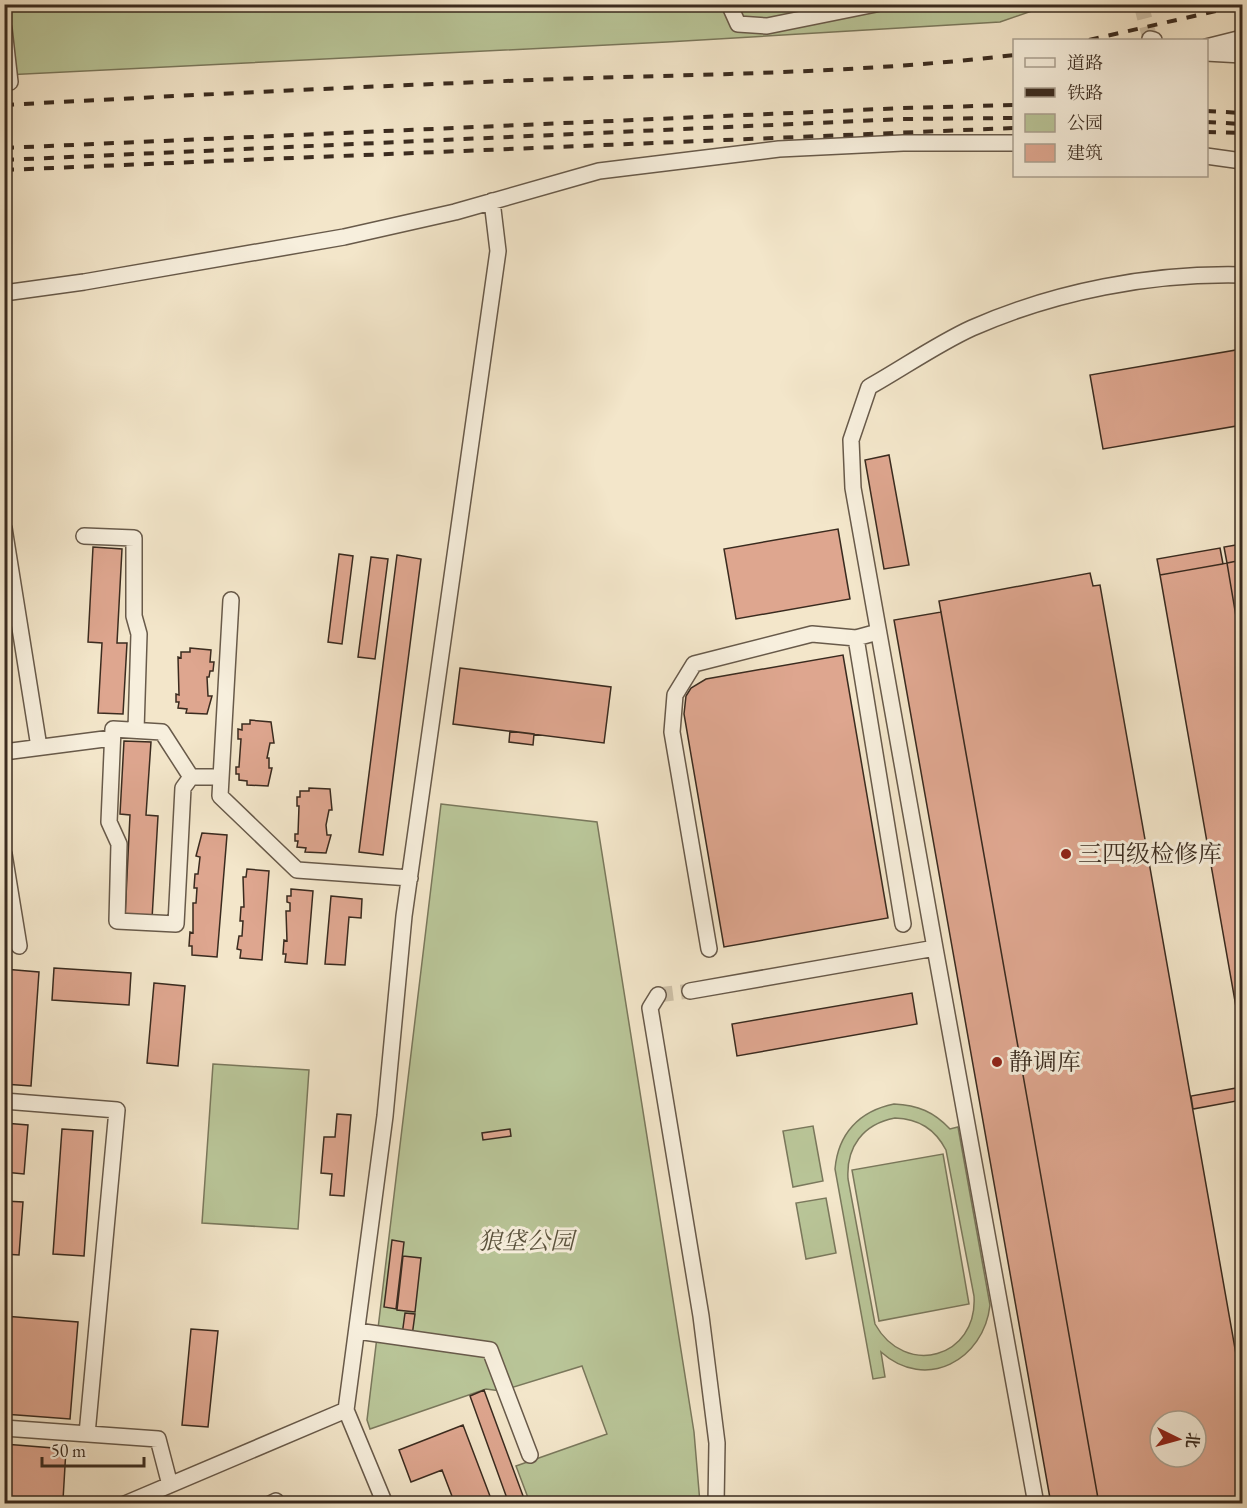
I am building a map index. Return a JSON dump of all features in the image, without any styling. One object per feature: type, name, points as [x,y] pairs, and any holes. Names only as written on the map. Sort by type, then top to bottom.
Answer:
[{"type":"street","points":[[729,4],[738,24],[767,26],[876,4]]},
{"type":"street","points":[[4,29],[10,82]]},
{"type":"street","points":[[1208,46],[1242,38]]},
{"type":"street","points":[[1208,52],[1242,55]]},
{"type":"street","points":[[4,293],[84,282],[344,237],[492,201],[599,171],[779,148],[903,143],[1013,142]]},
{"type":"street","points":[[1208,156],[1242,161]]},
{"type":"street","points":[[385,1503],[346,1410],[385,1116],[410,878],[498,251],[492,201]]},
{"type":"street","points":[[1036,1503],[878,632],[853,488],[851,440],[869,387],[971,328],[1072,292],[1197,274],[1242,275]]},
{"type":"street","points":[[4,528],[39,747]]},
{"type":"street","points":[[84,536],[134,538],[134,616],[140,634],[136,730]]},
{"type":"street","points":[[231,600],[220,796],[297,870],[410,878]]},
{"type":"street","points":[[709,949],[672,732],[675,695],[694,664],[812,634],[856,638],[878,632]]},
{"type":"street","points":[[856,638],[903,924]]},
{"type":"street","points":[[113,729],[162,732],[191,777],[183,788],[176,924],[117,921],[119,844],[109,822],[113,729]]},
{"type":"street","points":[[4,752],[112,738]]},
{"type":"street","points":[[191,777],[221,777]]},
{"type":"street","points":[[4,854],[19,946]]},
{"type":"street","points":[[690,991],[935,948]]},
{"type":"street","points":[[658,995],[650,1008],[701,1316],[717,1443],[716,1503]]},
{"type":"street","points":[[4,1101],[117,1110],[87,1434]]},
{"type":"street","points":[[357,1331],[490,1350],[530,1455]]},
{"type":"street","points":[[125,1503],[346,1410]]},
{"type":"street","points":[[4,1428],[158,1439],[170,1485]]},
{"type":"green space","points":[[4,5],[1049,5],[1000,22],[667,42],[5,75]]},
{"type":"green space","name":"狼垡公园","points":[[441,804],[597,822],[694,1432],[700,1503],[530,1503],[516,1466],[607,1434],[582,1366],[501,1391],[486,1389],[370,1429],[367,1420]]},
{"type":"green space","points":[[213,1064],[309,1070],[298,1229],[202,1223]]},
{"type":"green space","points":[[894,1104],[911,1106],[932,1114],[950,1129],[958,1127],[990,1305],[977,1341],[965,1355],[950,1364],[934,1369],[916,1369],[898,1364],[881,1352],[885,1377],[873,1379],[835,1169],[841,1145],[852,1126],[870,1112]],"holes":[[[895,1118],[919,1123],[931,1131],[946,1150],[974,1296],[972,1317],[964,1334],[952,1346],[937,1354],[921,1355],[904,1351],[888,1341],[875,1324],[848,1179],[850,1157],[859,1139],[884,1121]]]},
{"type":"green space","points":[[813,1126],[823,1181],[793,1187],[783,1131]]},
{"type":"green space","points":[[943,1154],[969,1304],[879,1321],[852,1170]]},
{"type":"green space","points":[[826,1198],[836,1253],[806,1259],[796,1203]]},
{"type":"building","points":[[1242,349],[1242,425],[1103,449],[1090,375]]},
{"type":"building","points":[[889,455],[909,565],[884,569],[865,460]]},
{"type":"building","points":[[838,529],[850,599],[736,619],[724,549]]},
{"type":"building","points":[[1242,544],[1242,560],[1227,563],[1224,547]]},
{"type":"building","points":[[93,547],[122,549],[117,643],[127,643],[123,714],[98,713],[102,643],[88,642]]},
{"type":"building","points":[[1220,548],[1223,564],[1160,575],[1157,559]]},
{"type":"building","points":[[339,554],[353,556],[342,644],[328,642]]},
{"type":"building","points":[[397,555],[421,559],[383,855],[359,852]]},
{"type":"building","points":[[371,557],[388,559],[375,659],[358,657]]},
{"type":"building","points":[[1242,560],[1242,652],[1227,563]]},
{"type":"building","points":[[1227,563],[1242,652],[1242,1041],[1160,575]]},
{"type":"building","name":"三四级检修库","points":[[1090,573],[1093,586],[1100,585],[1242,1388],[1242,1504],[1099,1504],[939,601]]},
{"type":"building","name":"静调库","points":[[941,612],[1099,1504],[1051,1504],[894,620]]},
{"type":"building","points":[[190,648],[211,650],[210,662],[214,662],[213,671],[210,671],[207,677],[208,696],[212,696],[207,714],[186,713],[187,709],[178,708],[179,702],[176,702],[176,694],[179,695],[178,657],[181,658],[181,652],[190,652]]},
{"type":"building","points":[[843,655],[888,918],[724,947],[684,714],[686,696],[691,688],[706,679]]},
{"type":"building","points":[[460,668],[611,687],[604,743],[453,724]]},
{"type":"building","points":[[250,720],[271,722],[274,743],[270,743],[267,758],[269,758],[269,768],[272,768],[268,786],[247,785],[247,781],[239,780],[239,774],[236,774],[236,767],[239,767],[241,739],[238,739],[238,729],[242,730],[242,724],[250,724]]},
{"type":"building","points":[[510,731],[534,734],[533,745],[509,742]]},
{"type":"building","points":[[124,741],[151,742],[146,815],[158,816],[152,919],[125,917],[130,815],[120,814]]},
{"type":"building","points":[[309,788],[330,789],[332,810],[329,810],[326,825],[327,835],[331,835],[326,853],[305,852],[306,848],[297,847],[298,841],[295,841],[295,834],[298,834],[297,797],[300,797],[300,791],[309,791]]},
{"type":"building","points":[[202,833],[227,835],[217,957],[192,955],[192,946],[189,946],[190,932],[193,933],[193,903],[196,903],[195,874],[198,874],[200,857],[196,856]]},
{"type":"building","points":[[247,869],[269,871],[262,960],[240,958],[241,950],[237,949],[239,936],[242,936],[243,921],[240,921],[241,907],[244,907],[243,877],[246,877]]},
{"type":"building","points":[[291,889],[313,891],[307,964],[285,962],[286,954],[283,954],[284,940],[287,941],[286,911],[290,911],[287,896],[291,896]]},
{"type":"building","points":[[331,896],[362,899],[361,918],[349,917],[345,965],[325,964]]},
{"type":"building","points":[[54,968],[131,973],[129,1005],[52,1000]]},
{"type":"building","points":[[4,969],[39,972],[31,1086],[4,1084]]},
{"type":"building","points":[[154,983],[185,986],[178,1066],[147,1063]]},
{"type":"building","points":[[912,993],[917,1024],[737,1056],[732,1024]]},
{"type":"building","points":[[1242,1087],[1242,1100],[1193,1109],[1191,1096]]},
{"type":"building","points":[[337,1114],[351,1115],[344,1196],[330,1195],[332,1174],[321,1173],[324,1137],[335,1137]]},
{"type":"building","points":[[4,1123],[28,1125],[24,1174],[4,1172]]},
{"type":"building","points":[[62,1129],[93,1131],[84,1256],[53,1254]]},
{"type":"building","points":[[510,1129],[511,1136],[483,1140],[482,1133]]},
{"type":"building","points":[[4,1201],[23,1202],[19,1255],[4,1254]]},
{"type":"building","points":[[392,1240],[404,1242],[396,1309],[384,1307]]},
{"type":"building","points":[[403,1256],[421,1258],[415,1312],[397,1310]]},
{"type":"building","points":[[405,1313],[415,1314],[412,1336],[402,1335]]},
{"type":"building","points":[[4,1316],[78,1322],[70,1419],[4,1414]]},
{"type":"building","points":[[191,1329],[218,1331],[208,1427],[182,1425]]},
{"type":"building","points":[[484,1390],[526,1504],[509,1504],[470,1396]]},
{"type":"building","points":[[463,1425],[493,1504],[455,1504],[442,1470],[411,1482],[399,1450]]},
{"type":"building","points":[[4,1444],[66,1449],[63,1500],[4,1496]]},
{"type":"tunnel","points":[[1141,4],[1150,39]]},
{"type":"tunnel","points":[[658,995],[690,991]]},
{"type":"railway","points":[[1093,39],[1242,5]]},
{"type":"railway","points":[[4,105],[558,79],[843,69],[1013,55]]},
{"type":"railway","points":[[4,148],[1013,105]]},
{"type":"railway","points":[[1208,111],[1242,113]]},
{"type":"railway","points":[[4,160],[903,119],[1013,118]]},
{"type":"railway","points":[[1208,122],[1242,124]]},
{"type":"railway","points":[[4,170],[1013,128]]},
{"type":"railway","points":[[1208,132],[1242,133]]},
{"type":"place","name":"三四级检修库","points":[[1066,854]]},
{"type":"place","name":"静调库","points":[[997,1062]]}]
